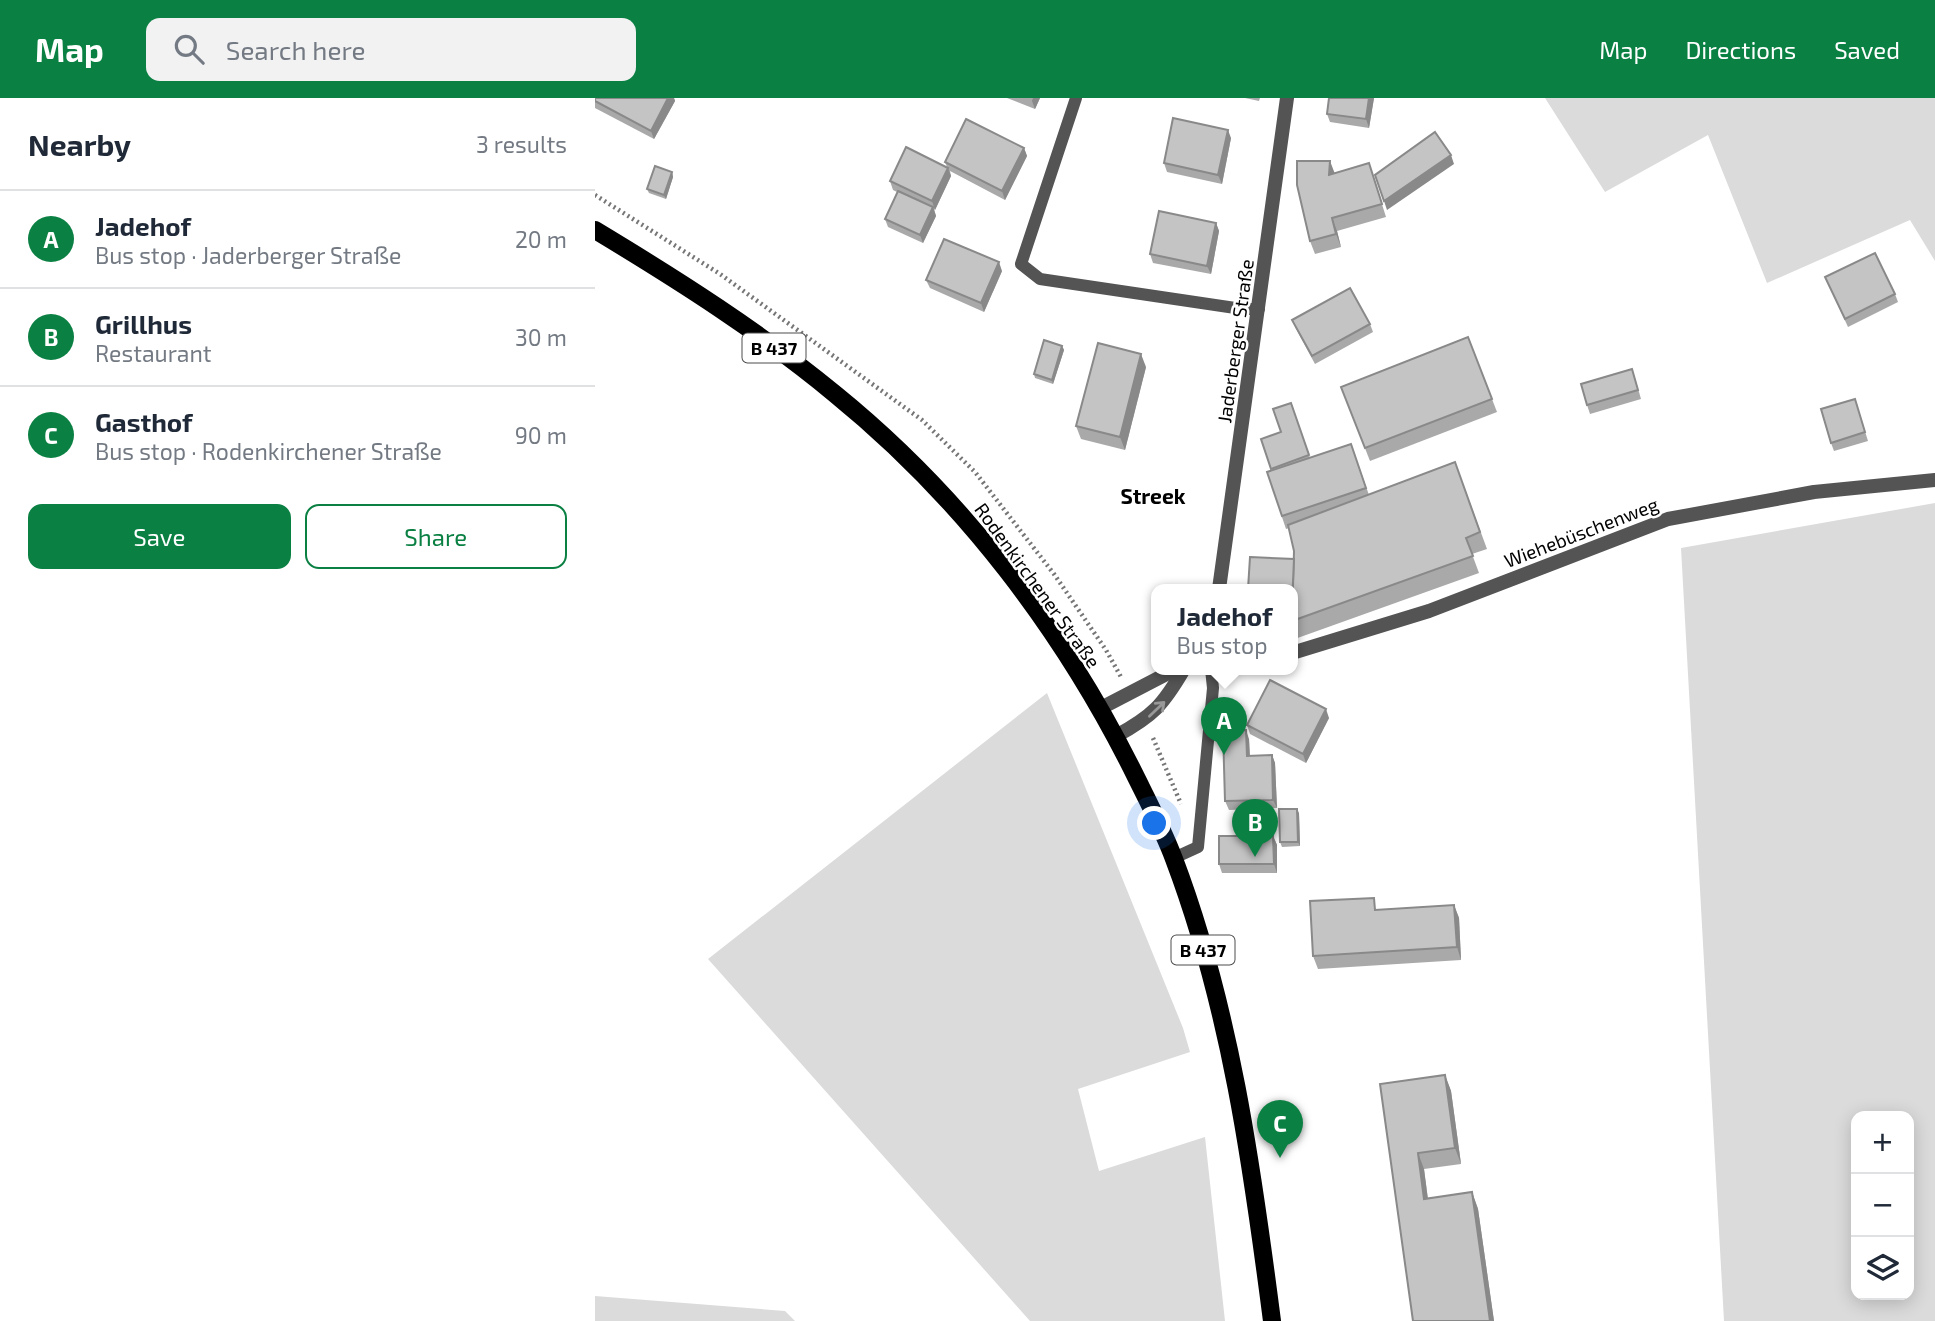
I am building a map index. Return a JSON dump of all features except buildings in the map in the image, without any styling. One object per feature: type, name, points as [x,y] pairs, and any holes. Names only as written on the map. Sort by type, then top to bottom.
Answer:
[{"type":"main road","name":"Rodenkirchener Straße","points":[[595,230],[722,309],[835,394],[902,453],[933,483],[988,546],[1050,629],[1101,708],[1174,858],[1203,949],[1227,1044],[1251,1164],[1272,1321]]},
{"type":"street","name":"Jaderberger Straße","points":[[1220,584],[1287,98]]},
{"type":"street","name":"Wiehebüschenweg","points":[[1298,651],[1429,611],[1668,519],[1814,492],[1935,480]]},
{"type":"street","points":[[1101,708],[1164,675]]},
{"type":"street","points":[[1116,736],[1145,720],[1159,707],[1180,675]]},
{"type":"lane","points":[[1076,98],[1021,264],[1040,279],[1243,309],[1259,309]]},
{"type":"lane","points":[[1174,858],[1198,847],[1213,688],[1211,675]]},
{"type":"shaded area","points":[[1545,98],[1935,98],[1935,261],[1910,220],[1767,283],[1708,135],[1605,192]]},
{"type":"shaded area","points":[[1935,503],[1935,1321],[1724,1321],[1681,548]]},
{"type":"shaded area","points":[[1047,693],[1183,1028],[1190,1052],[1078,1089],[1099,1171],[1205,1137],[1225,1321],[1030,1321],[708,959]]},
{"type":"shaded area","points":[[595,1296],[785,1311],[795,1321],[595,1321]]},
{"type":"place","name":"Jadehof","points":[[1224,755]]},
{"type":"place","name":"Grillhus","points":[[1255,857]]},
{"type":"place","name":"Gasthof","points":[[1280,1158]]},
{"type":"district","name":"Streek","points":[[1153,495]]}]
